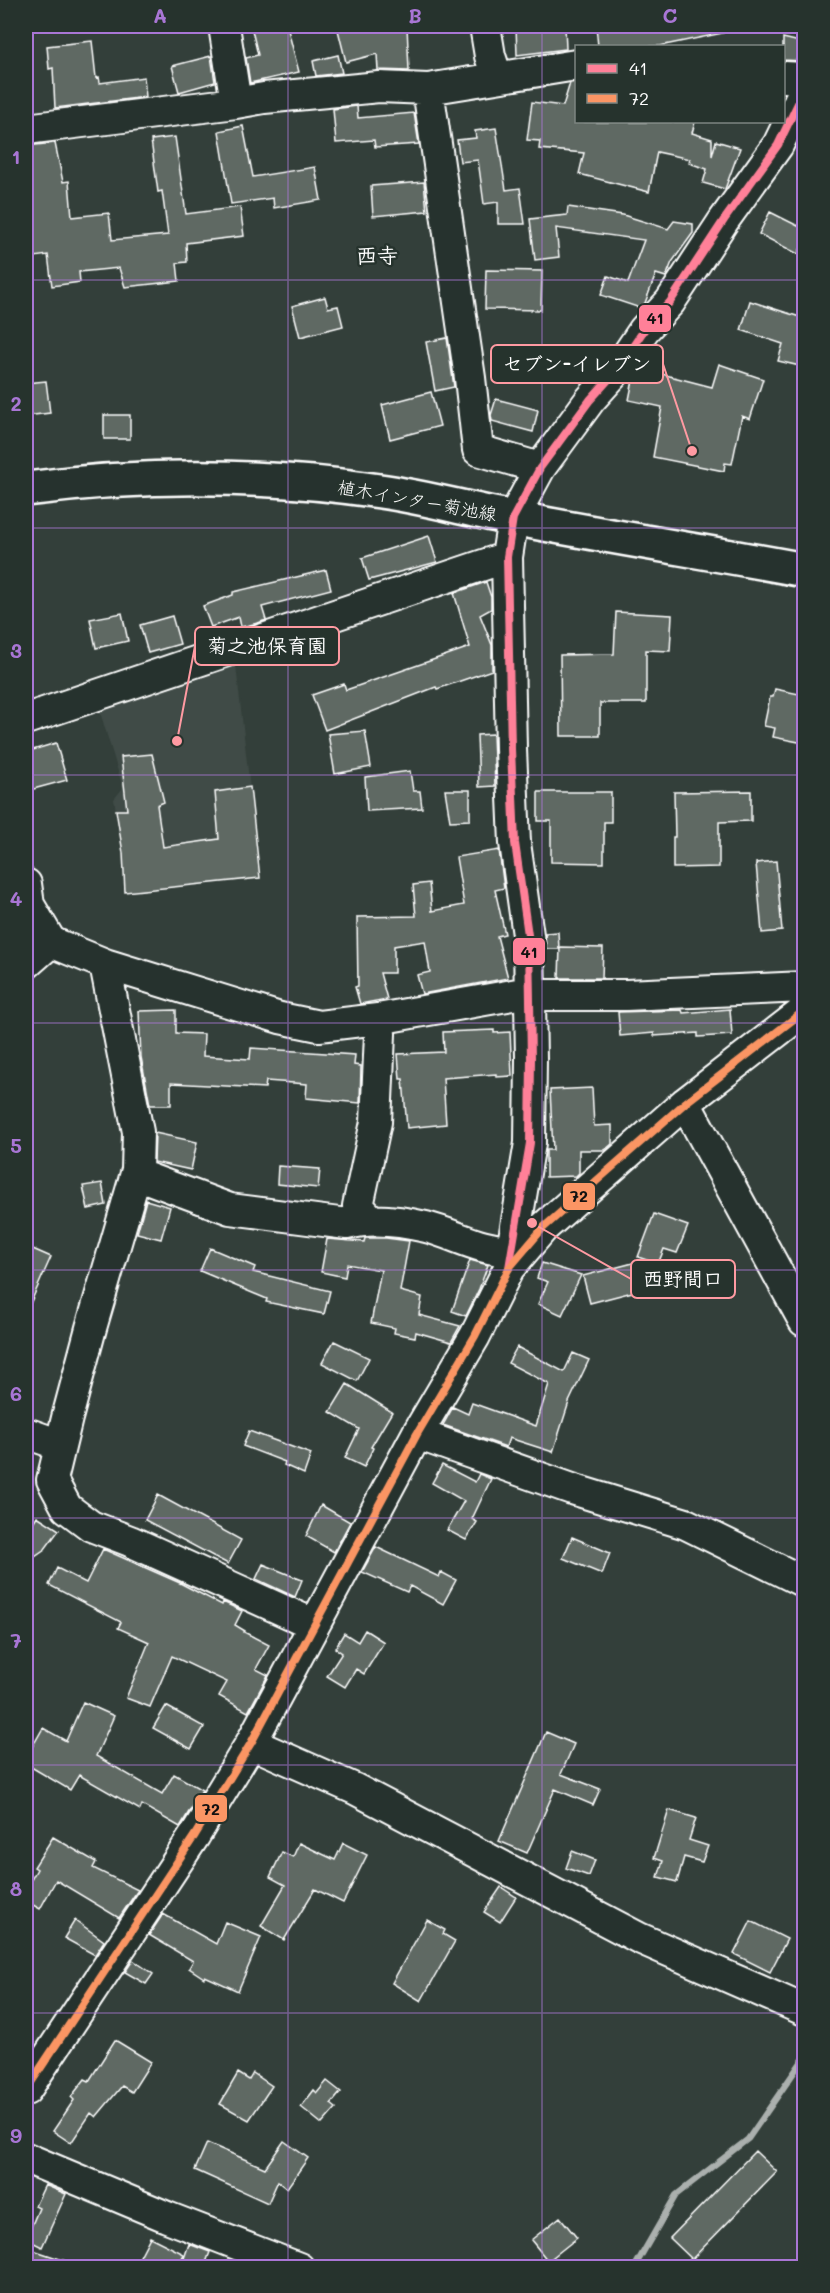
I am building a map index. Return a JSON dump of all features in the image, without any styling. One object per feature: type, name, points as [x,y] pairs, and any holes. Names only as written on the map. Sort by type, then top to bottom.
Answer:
[{"type":"main road","name":"植木インター菊池線","points":[[26,489],[126,480],[197,477],[314,483],[382,491],[513,518],[804,570]]},
{"type":"street","points":[[224,26],[236,104]]},
{"type":"street","points":[[485,26],[490,56],[497,77]]},
{"type":"street","points":[[26,129],[236,104],[264,98],[379,87],[428,89],[575,65]]},
{"type":"street","points":[[785,76],[804,78]]},
{"type":"street","points":[[428,89],[470,378],[478,450],[540,468]]},
{"type":"street","points":[[26,2090],[195,1835],[251,1743],[417,1434],[475,1336],[511,1259],[530,1143],[529,942],[515,843],[507,557],[513,518],[540,468],[590,400],[617,370],[644,330],[670,302],[724,220],[778,145],[804,91]]},
{"type":"street","points":[[26,719],[507,557]]},
{"type":"street","points":[[26,884],[29,905],[51,942],[105,964],[280,1018],[319,1026],[378,1019],[529,992],[534,995],[626,995],[804,987]]},
{"type":"street","points":[[26,964],[51,942]]},
{"type":"street","points":[[105,964],[138,1132],[136,1174],[91,1328],[52,1480],[67,1508],[91,1526],[130,1541],[314,1624]]},
{"type":"street","points":[[511,1259],[685,1103],[804,1011]]},
{"type":"street","points":[[371,1220],[358,1206],[376,1122],[380,1034],[378,1019]]},
{"type":"street","points":[[685,1103],[804,1321]]},
{"type":"street","points":[[136,1174],[230,1209],[347,1224],[371,1220],[427,1227],[511,1259]]},
{"type":"street","points":[[26,1433],[60,1445]]},
{"type":"street","points":[[417,1434],[572,1489],[686,1524],[804,1582]]},
{"type":"street","points":[[251,1743],[355,1789],[639,1938],[804,2010]]},
{"type":"street","points":[[26,2158],[167,2217],[299,2268]]},
{"type":"shaded area","points":[[234,648],[260,877],[125,892],[123,853],[114,799],[123,788],[95,695]]},
{"type":"building","points":[[251,26],[287,26],[299,72],[250,83],[246,58],[258,55]]},
{"type":"building","points":[[337,26],[407,26],[409,71],[378,70],[377,54],[346,62]]},
{"type":"building","points":[[516,26],[565,26],[566,49],[517,55]]},
{"type":"building","points":[[596,26],[722,26],[723,33],[665,45],[598,45]]},
{"type":"building","points":[[783,38],[804,43],[803,61],[785,60],[785,45],[783,45]]},
{"type":"building","points":[[92,41],[96,78],[99,77],[100,83],[144,77],[146,97],[55,108],[53,68],[49,69],[47,46]]},
{"type":"building","points":[[338,55],[342,73],[316,76],[313,61]]},
{"type":"building","points":[[211,56],[215,82],[179,92],[172,66]]},
{"type":"building","points":[[575,82],[575,123],[695,123],[692,133],[712,139],[712,156],[716,141],[740,148],[725,189],[703,183],[707,169],[689,163],[690,159],[657,152],[649,192],[579,174],[584,153],[539,149],[540,141],[527,140],[532,102],[563,106],[570,83]]},
{"type":"building","points":[[357,106],[358,118],[414,113],[419,144],[375,147],[374,140],[336,143],[333,109]]},
{"type":"building","points":[[243,126],[253,177],[315,167],[321,200],[274,208],[273,198],[231,204],[219,131]]},
{"type":"building","points":[[496,128],[506,190],[520,188],[525,224],[498,224],[498,202],[484,204],[478,160],[460,162],[457,140],[476,138],[475,131]]},
{"type":"building","points":[[175,137],[186,214],[240,207],[244,236],[186,243],[187,262],[177,263],[179,281],[125,287],[119,268],[79,272],[80,282],[52,286],[48,255],[27,258],[26,146],[55,143],[63,182],[69,181],[72,217],[109,213],[112,240],[168,235],[162,191],[158,192],[151,140]]},
{"type":"building","points":[[424,182],[427,211],[373,216],[371,186]]},
{"type":"building","points":[[568,207],[623,215],[668,229],[674,221],[693,224],[693,233],[672,262],[666,277],[656,274],[645,303],[640,308],[601,295],[608,276],[628,283],[644,240],[556,228],[559,257],[535,260],[530,219],[567,215]]},
{"type":"building","points":[[770,212],[804,229],[804,241],[798,254],[759,234]]},
{"type":"building","points":[[486,270],[542,271],[541,310],[485,309]]},
{"type":"building","points":[[325,297],[328,308],[338,306],[343,326],[300,337],[292,306]]},
{"type":"building","points":[[750,301],[803,318],[800,328],[804,330],[804,351],[800,366],[778,361],[783,344],[741,330]]},
{"type":"building","points":[[447,338],[454,387],[435,391],[426,342]]},
{"type":"building","points":[[719,364],[763,379],[750,419],[742,416],[732,464],[725,463],[724,471],[653,457],[662,407],[629,400],[634,375],[639,368],[712,387]]},
{"type":"building","points":[[46,381],[50,413],[26,416],[26,383]]},
{"type":"building","points":[[431,392],[440,426],[390,439],[382,405]]},
{"type":"building","points":[[496,399],[538,410],[533,432],[492,421],[491,415]]},
{"type":"building","points":[[104,415],[130,415],[130,439],[104,439]]},
{"type":"building","points":[[429,536],[437,562],[369,580],[362,558]]},
{"type":"building","points":[[326,570],[331,589],[262,607],[266,620],[258,623],[241,627],[239,617],[211,627],[203,606],[233,595],[233,592]]},
{"type":"building","points":[[486,582],[491,597],[491,609],[480,615],[492,645],[492,670],[437,689],[436,687],[325,730],[312,695],[344,684],[346,690],[470,647],[454,593]]},
{"type":"building","points":[[616,612],[672,615],[670,651],[646,650],[646,703],[600,703],[600,736],[561,736],[560,655],[614,654]]},
{"type":"building","points":[[122,613],[128,641],[96,648],[90,619]]},
{"type":"building","points":[[172,616],[180,644],[148,653],[140,625]]},
{"type":"building","points":[[775,689],[804,695],[804,743],[773,737],[775,728],[764,726],[770,697],[773,697]]},
{"type":"building","points":[[365,731],[371,767],[335,774],[328,734]]},
{"type":"building","points":[[493,734],[495,786],[479,787],[477,735]]},
{"type":"building","points":[[56,743],[67,780],[26,791],[26,752]]},
{"type":"building","points":[[152,754],[164,802],[157,805],[163,847],[219,839],[215,792],[250,787],[260,878],[125,892],[123,853],[116,810],[127,810],[121,757]]},
{"type":"building","points":[[410,771],[413,791],[420,791],[422,808],[367,811],[365,777]]},
{"type":"building","points":[[445,790],[470,790],[470,820],[450,821]]},
{"type":"building","points":[[751,791],[751,821],[719,822],[719,867],[673,868],[674,792]]},
{"type":"building","points":[[538,792],[611,792],[611,822],[604,822],[604,863],[551,862],[551,821],[538,821]]},
{"type":"building","points":[[499,850],[504,888],[495,890],[505,934],[497,936],[508,978],[422,994],[417,975],[430,972],[425,941],[394,946],[394,973],[380,973],[387,999],[360,1004],[355,987],[358,986],[357,917],[416,916],[413,885],[429,883],[432,911],[464,905],[456,857]]},
{"type":"building","points":[[776,861],[782,931],[762,933],[756,863]]},
{"type":"building","points":[[558,932],[559,949],[546,949],[545,933]]},
{"type":"building","points":[[560,947],[603,948],[602,978],[559,978]]},
{"type":"building","points":[[730,1009],[732,1035],[698,1037],[698,1033],[654,1036],[654,1033],[620,1036],[618,1012],[682,1010],[683,1013]]},
{"type":"building","points":[[176,1010],[176,1033],[204,1034],[203,1056],[250,1059],[251,1048],[355,1055],[354,1065],[361,1066],[360,1103],[306,1098],[307,1084],[266,1081],[265,1088],[171,1083],[171,1105],[150,1105],[141,1057],[139,1011]]},
{"type":"building","points":[[494,1030],[494,1033],[510,1032],[512,1076],[496,1077],[496,1074],[443,1078],[446,1124],[407,1128],[403,1079],[400,1079],[398,1054],[444,1052],[443,1032]]},
{"type":"building","points":[[592,1088],[594,1126],[612,1125],[612,1144],[605,1150],[579,1150],[579,1173],[576,1176],[546,1177],[546,1150],[553,1150],[550,1090]]},
{"type":"building","points":[[155,1133],[197,1142],[191,1170],[154,1162]]},
{"type":"building","points":[[278,1166],[320,1169],[318,1188],[277,1184]]},
{"type":"building","points":[[102,1183],[106,1205],[88,1209],[83,1186]]},
{"type":"building","points":[[146,1200],[170,1207],[161,1239],[137,1233]]},
{"type":"building","points":[[654,1214],[688,1226],[677,1253],[664,1249],[658,1264],[638,1257]]},
{"type":"building","points":[[365,1238],[409,1241],[400,1291],[422,1297],[419,1315],[460,1326],[451,1342],[416,1332],[415,1337],[394,1333],[395,1328],[371,1323],[381,1270],[347,1264],[345,1277],[321,1272],[327,1239],[364,1242]]},
{"type":"building","points":[[26,1246],[51,1257],[26,1313]]},
{"type":"building","points":[[210,1248],[255,1267],[253,1272],[330,1291],[324,1314],[266,1302],[267,1299],[200,1271]]},
{"type":"building","points":[[470,1260],[488,1265],[466,1316],[452,1311]]},
{"type":"building","points":[[637,1262],[644,1289],[590,1303],[583,1276]]},
{"type":"building","points":[[542,1263],[581,1275],[562,1315],[538,1304],[548,1282],[537,1278]]},
{"type":"building","points":[[334,1341],[369,1358],[357,1381],[322,1363]]},
{"type":"building","points":[[517,1347],[564,1372],[573,1353],[589,1360],[569,1402],[553,1452],[509,1438],[506,1447],[443,1425],[453,1407],[468,1414],[472,1403],[536,1426],[549,1384],[508,1363]]},
{"type":"building","points":[[347,1384],[392,1412],[371,1447],[373,1448],[364,1467],[345,1458],[359,1429],[330,1412]]},
{"type":"building","points":[[249,1431],[311,1454],[304,1474],[284,1465],[285,1462],[243,1446]]},
{"type":"building","points":[[442,1465],[475,1482],[479,1474],[491,1479],[472,1519],[477,1522],[466,1540],[447,1530],[464,1501],[432,1483]]},
{"type":"building","points":[[158,1495],[241,1540],[228,1564],[145,1520]]},
{"type":"building","points":[[321,1505],[350,1522],[334,1552],[306,1536]]},
{"type":"building","points":[[37,1516],[59,1530],[45,1549],[26,1562],[26,1534]]},
{"type":"building","points":[[572,1537],[610,1553],[602,1574],[563,1558]]},
{"type":"building","points":[[376,1547],[439,1577],[441,1572],[456,1580],[443,1604],[410,1586],[407,1592],[362,1572]]},
{"type":"building","points":[[103,1549],[180,1583],[222,1605],[223,1602],[242,1611],[235,1625],[269,1645],[256,1669],[268,1675],[248,1712],[219,1696],[227,1682],[172,1656],[150,1707],[126,1698],[149,1642],[118,1628],[121,1622],[49,1585],[57,1568],[86,1583]]},
{"type":"building","points":[[263,1564],[302,1580],[295,1597],[256,1579]]},
{"type":"building","points":[[365,1630],[384,1642],[364,1674],[356,1669],[345,1687],[327,1676],[342,1653],[335,1648],[344,1633],[358,1642]]},
{"type":"building","points":[[83,1702],[114,1716],[96,1756],[162,1794],[174,1774],[202,1790],[180,1827],[142,1805],[140,1810],[79,1775],[70,1790],[26,1764],[26,1758],[43,1728],[66,1741]]},
{"type":"building","points":[[166,1706],[204,1727],[191,1749],[153,1728]]},
{"type":"building","points":[[546,1732],[574,1744],[561,1774],[600,1789],[593,1805],[555,1789],[527,1853],[499,1841]]},
{"type":"building","points":[[669,1810],[696,1818],[689,1840],[708,1846],[702,1862],[684,1857],[677,1882],[658,1877],[663,1861],[654,1858]]},
{"type":"building","points":[[53,1837],[96,1862],[93,1868],[138,1890],[119,1918],[56,1880],[40,1909],[26,1901],[26,1889],[37,1869],[34,1867]]},
{"type":"building","points":[[299,1843],[335,1860],[343,1843],[367,1855],[343,1903],[315,1889],[284,1940],[261,1926],[285,1885],[270,1877],[282,1852],[293,1857]]},
{"type":"building","points":[[572,1851],[595,1860],[589,1876],[566,1868]]},
{"type":"building","points":[[501,1887],[516,1897],[500,1922],[484,1912]]},
{"type":"building","points":[[163,1914],[216,1944],[225,1922],[261,1937],[238,1991],[205,1976],[204,1978],[189,1968],[193,1961],[149,1935]]},
{"type":"building","points":[[75,1920],[104,1941],[95,1955],[64,1938]]},
{"type":"building","points":[[427,1920],[445,1930],[443,1934],[455,1941],[421,2001],[392,1983]]},
{"type":"building","points":[[751,1921],[787,1939],[770,1972],[734,1954]]},
{"type":"building","points":[[133,1960],[153,1974],[146,1984],[125,1972]]},
{"type":"building","points":[[115,2040],[151,2062],[132,2092],[122,2086],[96,2117],[91,2113],[71,2143],[53,2131],[74,2100],[71,2097],[85,2079],[89,2081]]},
{"type":"building","points":[[238,2073],[249,2080],[253,2073],[272,2086],[249,2120],[220,2104]]},
{"type":"building","points":[[327,2081],[341,2092],[331,2104],[336,2108],[322,2124],[301,2107],[314,2090],[317,2093]]},
{"type":"building","points":[[284,2141],[308,2158],[287,2188],[278,2181],[268,2203],[195,2170],[207,2143],[265,2168]]},
{"type":"building","points":[[755,2151],[777,2172],[692,2259],[670,2238]]},
{"type":"building","points":[[45,2185],[66,2194],[42,2247],[26,2239],[39,2208],[35,2206]]},
{"type":"building","points":[[560,2217],[577,2238],[548,2261],[531,2240]]},
{"type":"building","points":[[150,2237],[184,2254],[177,2268],[134,2268]]},
{"type":"building","points":[[189,2244],[210,2252],[204,2268],[193,2268],[182,2264]]},
{"type":"building","points":[[30,2249],[78,2265],[77,2268],[26,2268]]},
{"type":"waterway","points":[[634,2268],[676,2195],[748,2139],[804,2058]]},
{"type":"transit line","name":"41","points":[[509,1268],[530,1143],[531,1059],[529,942],[515,843],[511,749],[507,557],[513,518],[540,468],[590,400],[617,370],[644,330],[670,302],[724,220],[778,145],[804,91]]},
{"type":"transit line","name":"72","points":[[26,2090],[195,1835],[251,1743],[417,1434],[475,1336],[509,1268],[543,1228],[685,1103],[804,1011]]},
{"type":"place","name":"セブン-イレブン","points":[[692,451]]},
{"type":"place","name":"菊之池保育園","points":[[177,741]]},
{"type":"place","name":"西野間口","points":[[532,1223]]},
{"type":"district","name":"西寺","points":[[377,256]]}]
